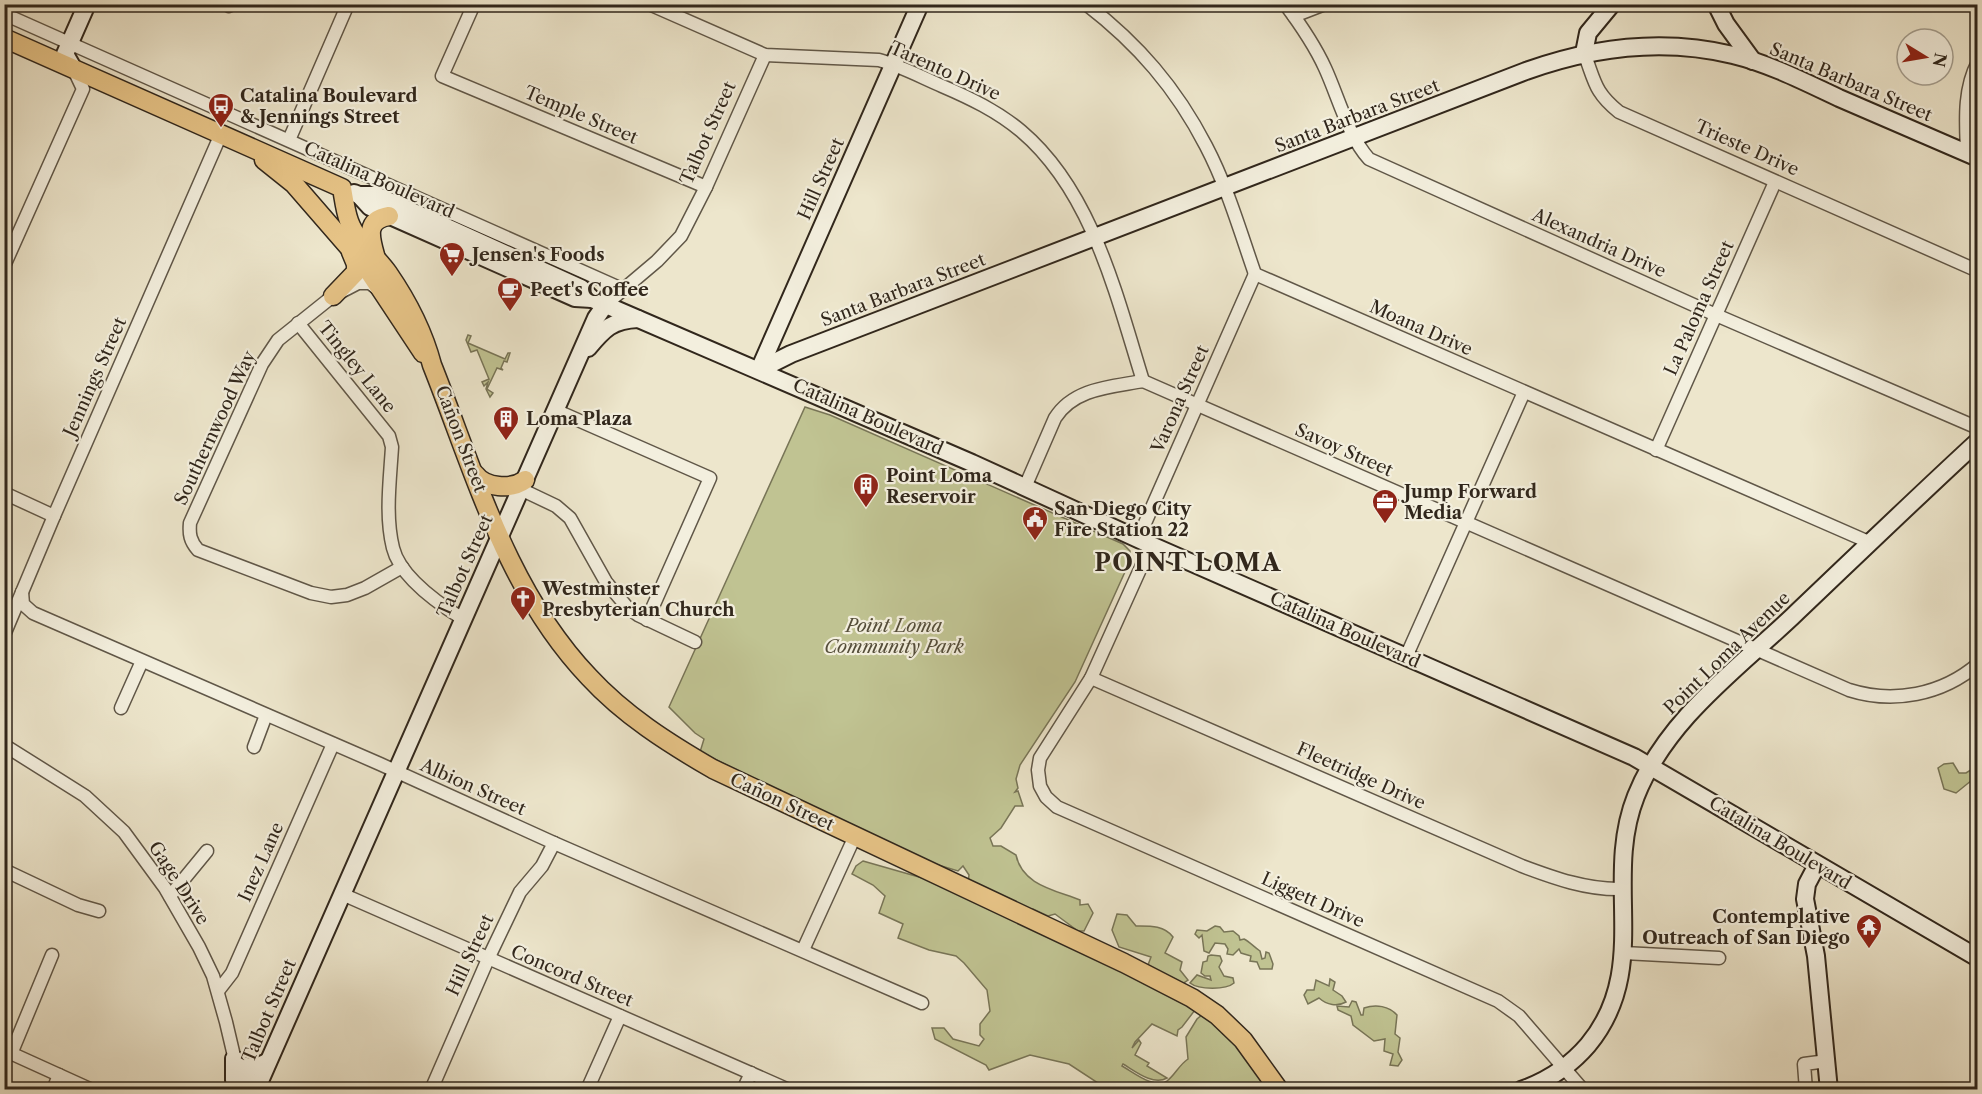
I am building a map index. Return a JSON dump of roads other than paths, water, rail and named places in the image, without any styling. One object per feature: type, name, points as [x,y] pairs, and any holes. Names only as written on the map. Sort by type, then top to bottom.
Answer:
[{"type":"main road","points":[[73,68],[66,54],[87,4]]},
{"type":"main road","name":"Hill Street","points":[[759,370],[920,4]]},
{"type":"main road","points":[[1584,53],[1588,33],[1612,4]]},
{"type":"main road","points":[[1716,4],[1726,24],[1753,61]]},
{"type":"main road","name":"Catalina Boulevard","points":[[4,38],[351,192],[370,207],[389,216],[575,298],[598,302],[759,370],[1650,766],[1977,958]]},
{"type":"main road","name":"Santa Barbara Street","points":[[759,370],[791,354],[1526,71],[1584,53],[1664,46],[1704,50],[1753,61],[1972,156]]},
{"type":"main road","name":"Cañon Street","points":[[247,146],[294,184],[346,243],[366,267],[432,365]]},
{"type":"main road","name":"Catalina Boulevard","points":[[351,192],[376,195],[581,288],[598,302]]},
{"type":"main road","name":"Cañon Street","points":[[351,192],[349,220],[358,237],[376,257],[413,312],[499,539],[535,607],[553,634],[588,677],[631,716],[675,747],[713,769],[1124,963],[1192,998],[1217,1015],[1243,1040],[1279,1089]]},
{"type":"main road","points":[[376,257],[370,239],[371,228],[378,220],[389,216]]},
{"type":"main road","points":[[333,296],[356,272],[356,261],[346,243]]},
{"type":"main road","name":"Talbot Street","points":[[257,1086],[499,539],[520,485],[578,360],[596,318],[598,302]]},
{"type":"main road","points":[[578,360],[611,325],[622,320],[639,319]]},
{"type":"main road","name":"Point Loma Avenue","points":[[1521,1089],[1540,1083],[1564,1067],[1589,1042],[1604,1020],[1617,990],[1624,953],[1622,858],[1629,818],[1639,788],[1658,752],[1689,714],[1977,441]]},
{"type":"main road","points":[[475,474],[485,483],[520,485]]},
{"type":"main road","points":[[1816,865],[1807,884],[1805,899],[1816,956],[1829,1089]]},
{"type":"main road","points":[[234,1059],[248,1068],[255,1068],[267,1062]]},
{"type":"main road","points":[[234,1059],[234,1080],[239,1089]]},
{"type":"street","points":[[289,140],[348,4]]},
{"type":"street","name":"Temple Street","points":[[474,4],[442,76],[706,187]]},
{"type":"street","name":"Tarento Drive","points":[[649,4],[765,55],[879,60],[894,65],[969,98],[995,112],[1021,131],[1041,149],[1069,185],[1081,208],[1119,304],[1143,381]]},
{"type":"street","points":[[1086,4],[1137,47],[1188,113],[1208,148],[1255,274]]},
{"type":"street","name":"Alexandria Drive","points":[[1285,4],[1323,64],[1361,151],[1369,159],[1716,315],[1977,428]]},
{"type":"street","points":[[1294,16],[1325,4]]},
{"type":"street","name":"Catalina Boulevard","points":[[4,14],[622,289]]},
{"type":"street","name":"Trieste Drive","points":[[1584,53],[1593,81],[1604,100],[1619,112],[1977,271]]},
{"type":"street","name":"Talbot Street","points":[[598,302],[622,289],[657,261],[681,236],[706,187],[765,55]]},
{"type":"street","points":[[1972,156],[1967,94],[1970,77],[1977,62]]},
{"type":"street","points":[[4,266],[83,89],[73,68]]},
{"type":"street","name":"Jennings Street","points":[[4,635],[221,134]]},
{"type":"street","name":"La Paloma Street","points":[[1656,450],[1775,182]]},
{"type":"street","name":"Moana Drive","points":[[1255,274],[1871,543]]},
{"type":"street","name":"Varona Street","points":[[1043,751],[1091,678],[1197,404],[1255,274]]},
{"type":"street","name":"Southernwood Way","points":[[387,297],[370,283],[363,282],[333,296],[278,340],[262,364],[190,523],[191,542],[198,550],[311,593],[331,597],[347,595],[365,588],[402,567]]},
{"type":"street","name":"Tingley Lane","points":[[298,323],[389,436],[392,447],[389,521],[393,550],[402,567],[423,589],[463,619]]},
{"type":"street","points":[[1025,487],[1055,418],[1072,399],[1086,393],[1143,381]]},
{"type":"street","name":"Savoy Street","points":[[1143,381],[1849,690],[1881,696],[1906,696],[1926,692],[1957,679],[1977,664]]},
{"type":"street","points":[[1406,657],[1524,392]]},
{"type":"street","points":[[555,410],[710,478],[647,620]]},
{"type":"street","points":[[520,485],[556,506],[570,518],[612,591],[627,607],[647,620],[695,642]]},
{"type":"street","points":[[4,493],[54,516]]},
{"type":"street","name":"Albion Street","points":[[22,592],[23,604],[33,613],[922,1003]]},
{"type":"street","points":[[121,708],[142,662]]},
{"type":"street","name":"Fleetridge Drive","points":[[1091,678],[1522,866],[1568,882],[1622,889]]},
{"type":"street","points":[[254,747],[266,715]]},
{"type":"street","name":"Inez Lane","points":[[218,992],[236,965],[333,744]]},
{"type":"street","name":"Gage Drive","points":[[4,745],[85,796],[124,832],[170,896],[199,947],[218,992],[238,1073],[257,1086]]},
{"type":"street","name":"Liggett Drive","points":[[1043,751],[1039,764],[1039,782],[1046,797],[1057,807],[1498,1001],[1519,1016],[1583,1089]]},
{"type":"street","points":[[803,950],[855,836]]},
{"type":"street","name":"Hill Street","points":[[431,1089],[520,892],[542,866],[554,843]]},
{"type":"street","points":[[170,896],[207,851]]},
{"type":"street","points":[[4,870],[78,905],[99,911]]},
{"type":"street","name":"Concord Street","points":[[342,894],[789,1089]]},
{"type":"street","points":[[1624,953],[1719,958]]},
{"type":"street","points":[[52,955],[8,1052],[92,1089]]},
{"type":"street","points":[[587,1089],[620,1016]]},
{"type":"street","points":[[1806,1089],[1804,1064],[1827,1061]]},
{"type":"street","points":[[743,1089],[751,1073]]},
{"type":"street","points":[[53,1089],[59,1075]]},
{"type":"place","name":"Catalina Boulevard & Jennings Street","points":[[221,129]]},
{"type":"place","name":"Jensen's Foods","points":[[452,278]]},
{"type":"place","name":"Peet's Coffee","points":[[510,313]]},
{"type":"place","name":"Loma Plaza","points":[[506,442]]},
{"type":"place","name":"Point Loma Reservoir","points":[[866,509]]},
{"type":"place","name":"Jump Forward Media","points":[[1385,525]]},
{"type":"place","name":"San Diego City Fire Station 22","points":[[1035,542]]},
{"type":"place","name":"Westminster Presbyterian Church","points":[[523,622]]},
{"type":"place","name":"Contemplative Outreach of San Diego","points":[[1869,950]]},
{"type":"district","name":"POINT LOMA","points":[[1188,562]]},
{"type":"park label","name":"Point Loma Community Park","points":[[894,636]]}]
